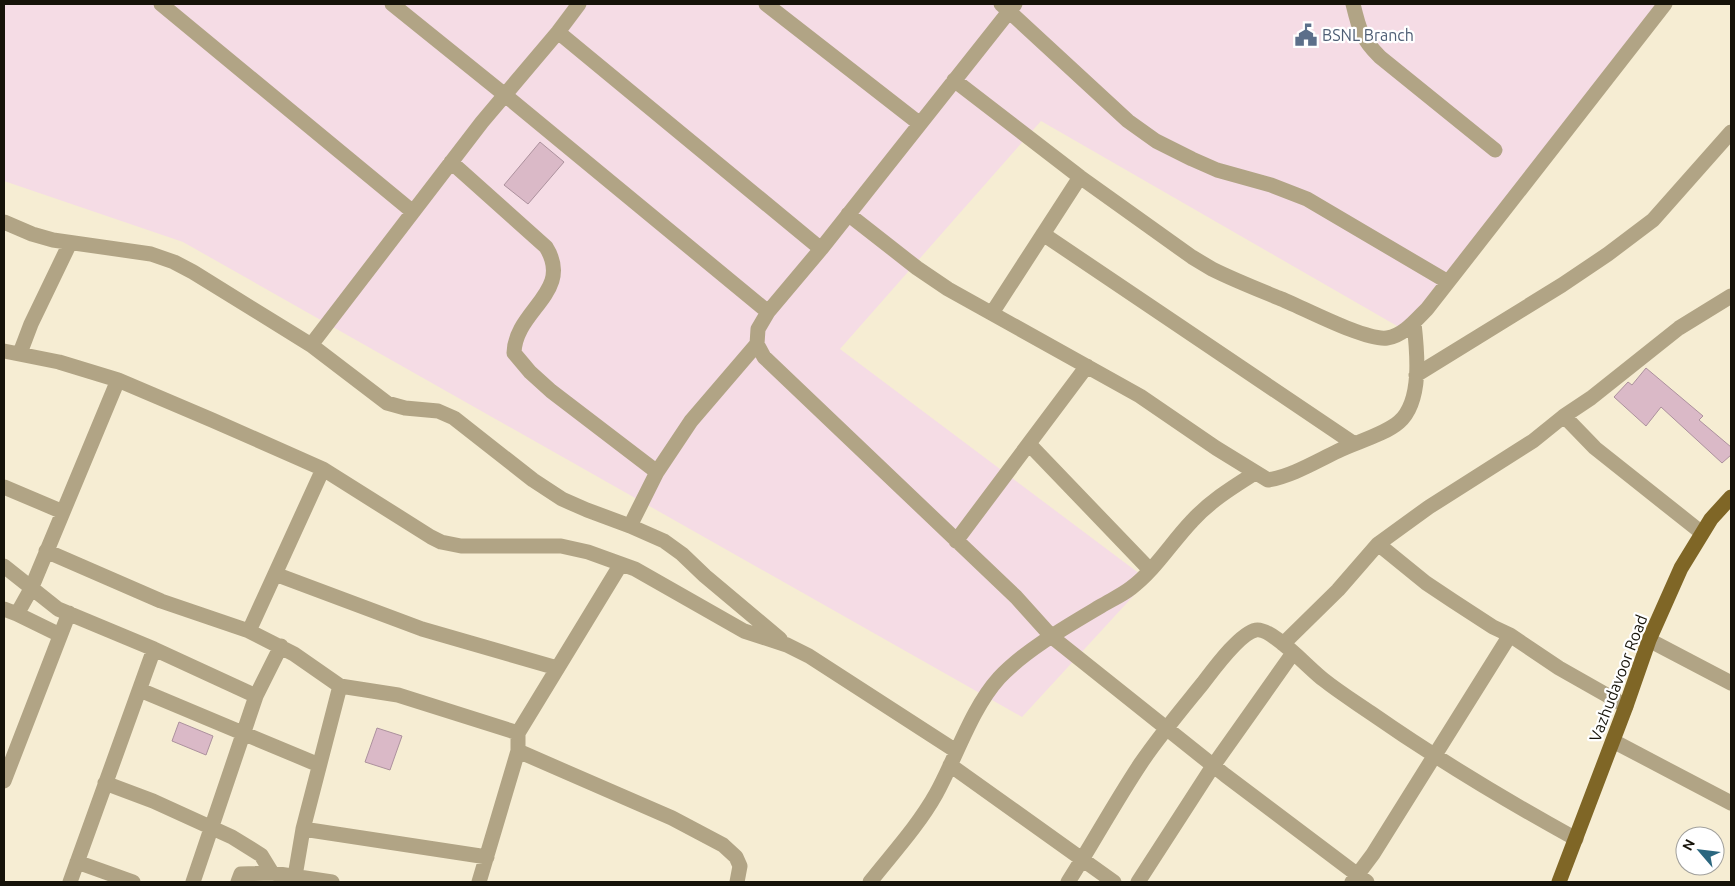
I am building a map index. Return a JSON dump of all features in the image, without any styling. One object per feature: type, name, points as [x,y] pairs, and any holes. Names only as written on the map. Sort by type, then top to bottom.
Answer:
[{"type":"main road","name":"Vazhudavoor Road","points":[[1559,882],[1649,640],[1680,568],[1711,519],[1731,497]]},
{"type":"street","points":[[161,4],[413,212]]},
{"type":"street","points":[[392,4],[768,312]]},
{"type":"street","points":[[311,345],[451,162],[579,4]]},
{"type":"street","points":[[766,4],[920,124]]},
{"type":"street","points":[[1353,4],[1358,28],[1369,46],[1495,150]]},
{"type":"street","points":[[954,80],[1080,177],[1192,257],[1227,277],[1351,330],[1387,338],[1400,333],[1414,323],[1427,309],[1665,4]]},
{"type":"street","points":[[1448,282],[1307,199],[1271,185],[1217,170],[1192,160],[1156,141],[1128,121],[1008,6],[920,124],[768,312],[758,329],[757,344],[764,358],[1016,597],[1052,637],[1359,880],[1373,854],[1510,635]]},
{"type":"street","points":[[558,32],[821,248]]},
{"type":"street","points":[[1416,375],[1562,285],[1645,226],[1731,132]]},
{"type":"street","points":[[451,162],[546,248],[553,258],[553,279],[546,294],[519,331],[514,342],[514,353],[530,372],[657,472]]},
{"type":"street","points":[[992,313],[1080,177]]},
{"type":"street","points":[[848,214],[917,268],[948,289],[1140,396],[1268,480],[1279,478],[1353,443],[1384,431],[1400,421],[1409,407],[1415,387],[1417,349],[1414,323]]},
{"type":"street","points":[[4,222],[32,234],[70,243],[129,249],[174,262],[222,289],[311,345],[387,403],[400,407],[438,411],[454,418],[533,480],[562,498],[664,541],[682,554],[704,576],[787,645]]},
{"type":"street","points":[[1043,234],[1353,443]]},
{"type":"street","points":[[20,353],[31,324],[70,243]]},
{"type":"street","points":[[1138,882],[1288,648],[1378,544],[1428,507],[1533,441],[1679,328],[1731,296]]},
{"type":"street","points":[[630,526],[657,472],[691,421],[757,344]]},
{"type":"street","points":[[4,350],[59,362],[118,380],[323,468],[431,537],[442,542],[461,546],[561,546],[588,552],[635,569],[744,631],[787,645],[809,656],[953,758],[1114,882]]},
{"type":"street","points":[[956,541],[1087,366]]},
{"type":"street","points":[[60,635],[10,612],[31,588],[118,380]]},
{"type":"street","points":[[1564,416],[1595,448],[1702,533]]},
{"type":"street","points":[[1029,444],[1150,570]]},
{"type":"street","points":[[249,631],[323,468]]},
{"type":"street","points":[[870,882],[936,795],[953,758],[985,699],[999,678],[1034,649],[1130,588],[1150,570],[1193,520],[1224,493],[1255,473]]},
{"type":"street","points":[[4,487],[63,512]]},
{"type":"street","points":[[1378,544],[1426,583],[1493,627],[1510,635],[1559,668],[1626,706]]},
{"type":"street","points":[[46,551],[161,601],[249,631],[281,646],[340,686],[398,695],[518,733]]},
{"type":"street","points":[[479,882],[518,751],[518,733],[621,564]]},
{"type":"street","points":[[4,566],[58,608],[154,649],[256,696]]},
{"type":"street","points":[[275,574],[422,630],[557,668]]},
{"type":"street","points":[[4,781],[68,613]]},
{"type":"street","points":[[1068,882],[1136,771],[1167,729],[1217,665],[1245,636],[1251,631],[1258,629],[1265,630],[1324,680],[1434,756],[1489,790],[1576,839]]},
{"type":"street","points":[[1649,640],[1731,683]]},
{"type":"street","points":[[193,882],[245,734],[256,696],[281,646]]},
{"type":"street","points":[[70,882],[154,649]]},
{"type":"street","points":[[295,876],[303,829],[340,686]]},
{"type":"street","points":[[140,690],[319,765]]},
{"type":"street","points":[[1613,740],[1731,803]]},
{"type":"street","points":[[518,751],[672,818],[722,846],[736,857],[740,866],[737,882]]},
{"type":"street","points":[[105,783],[213,827],[248,846],[261,855],[272,874]]},
{"type":"street","points":[[303,829],[487,857]]},
{"type":"street","points":[[77,862],[133,882]]},
{"type":"street","points":[[238,882],[241,874],[295,876],[332,882]]},
{"type":"shaded area","points":[[4,4],[1665,4],[1411,334],[1041,121],[840,349],[1148,580],[1022,717],[183,242],[4,181]]},
{"type":"building","points":[[540,142],[564,162],[528,204],[504,185]]},
{"type":"building","points":[[1646,368],[1703,416],[1699,420],[1731,447],[1731,455],[1722,463],[1661,407],[1646,426],[1614,397],[1628,382],[1632,385]]},
{"type":"building","points":[[179,722],[213,736],[206,755],[172,741]]},
{"type":"building","points":[[377,728],[402,736],[390,770],[365,762]]},
{"type":"place","name":"BSNL Branch","points":[[1306,35]]}]
